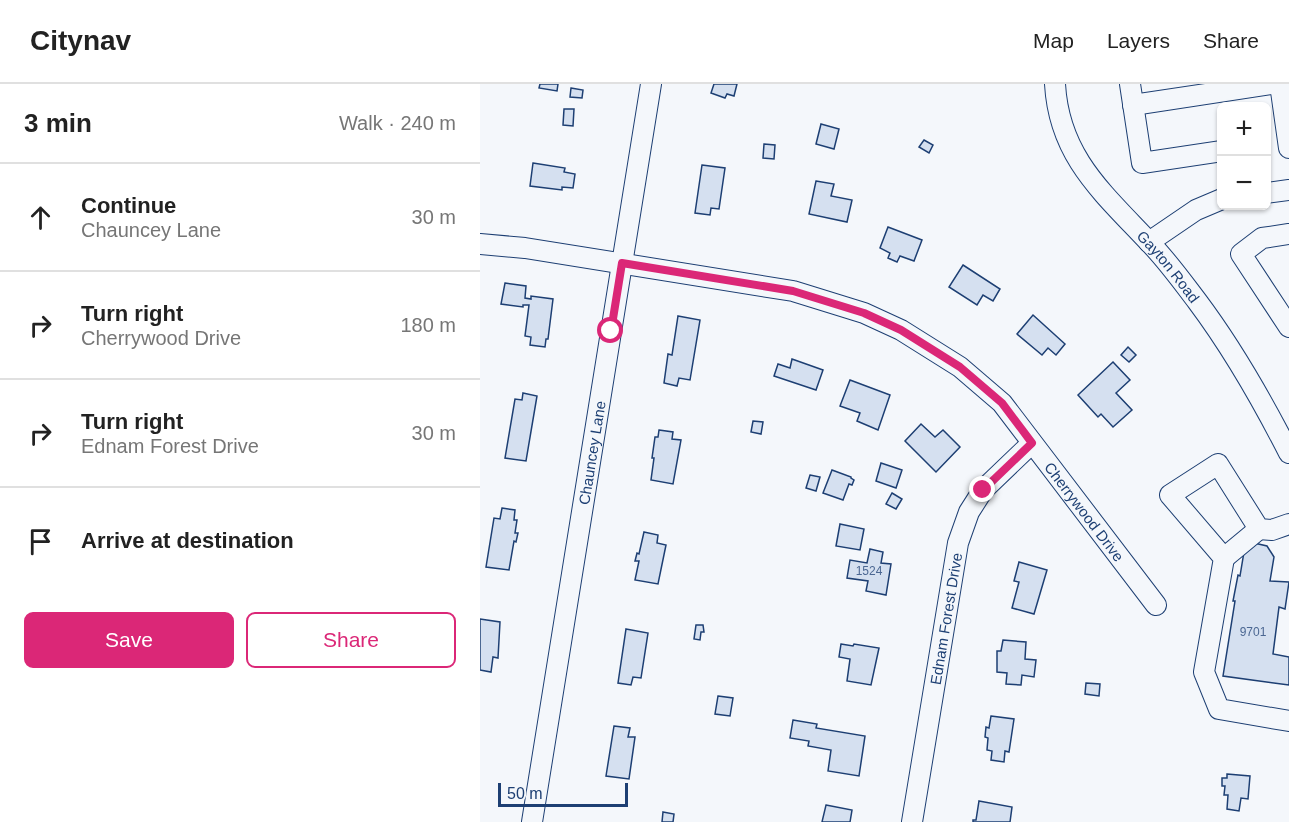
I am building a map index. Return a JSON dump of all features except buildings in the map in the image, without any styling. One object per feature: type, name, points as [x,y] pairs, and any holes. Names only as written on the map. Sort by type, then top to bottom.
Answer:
[{"type":"street","name":"Chauncey Lane","points":[[532,822],[651,84]]},
{"type":"street","name":"Gayton Road","points":[[1055,84],[1061,119],[1081,166],[1110,203],[1149,242],[1182,282],[1227,343],[1264,404],[1289,453]]},
{"type":"street","points":[[1130,84],[1142,163],[1217,152]]},
{"type":"street","points":[[1133,105],[1190,90],[1237,93],[1272,84]]},
{"type":"street","points":[[1280,84],[1289,148]]},
{"type":"street","points":[[1271,192],[1289,189]]},
{"type":"street","points":[[1149,242],[1197,210],[1217,201]]},
{"type":"street","points":[[1289,234],[1262,238],[1241,254],[1289,327]]},
{"type":"street","name":"Cherrywood Drive","points":[[480,244],[525,248],[793,291],[864,313],[901,330],[960,367],[1002,403],[1156,605]]},
{"type":"street","name":"Ednam Forest Drive","points":[[912,822],[958,543],[969,512],[983,490],[1032,443]]},
{"type":"street","points":[[1224,558],[1170,495],[1218,464],[1259,529]]},
{"type":"street","points":[[1289,524],[1272,530],[1259,529],[1224,558],[1204,672],[1219,709],[1289,721]]},
{"type":"route","points":[[611,331],[622,263],[793,291],[864,313],[901,330],[960,367],[1002,403],[1032,443],[983,490]]}]
